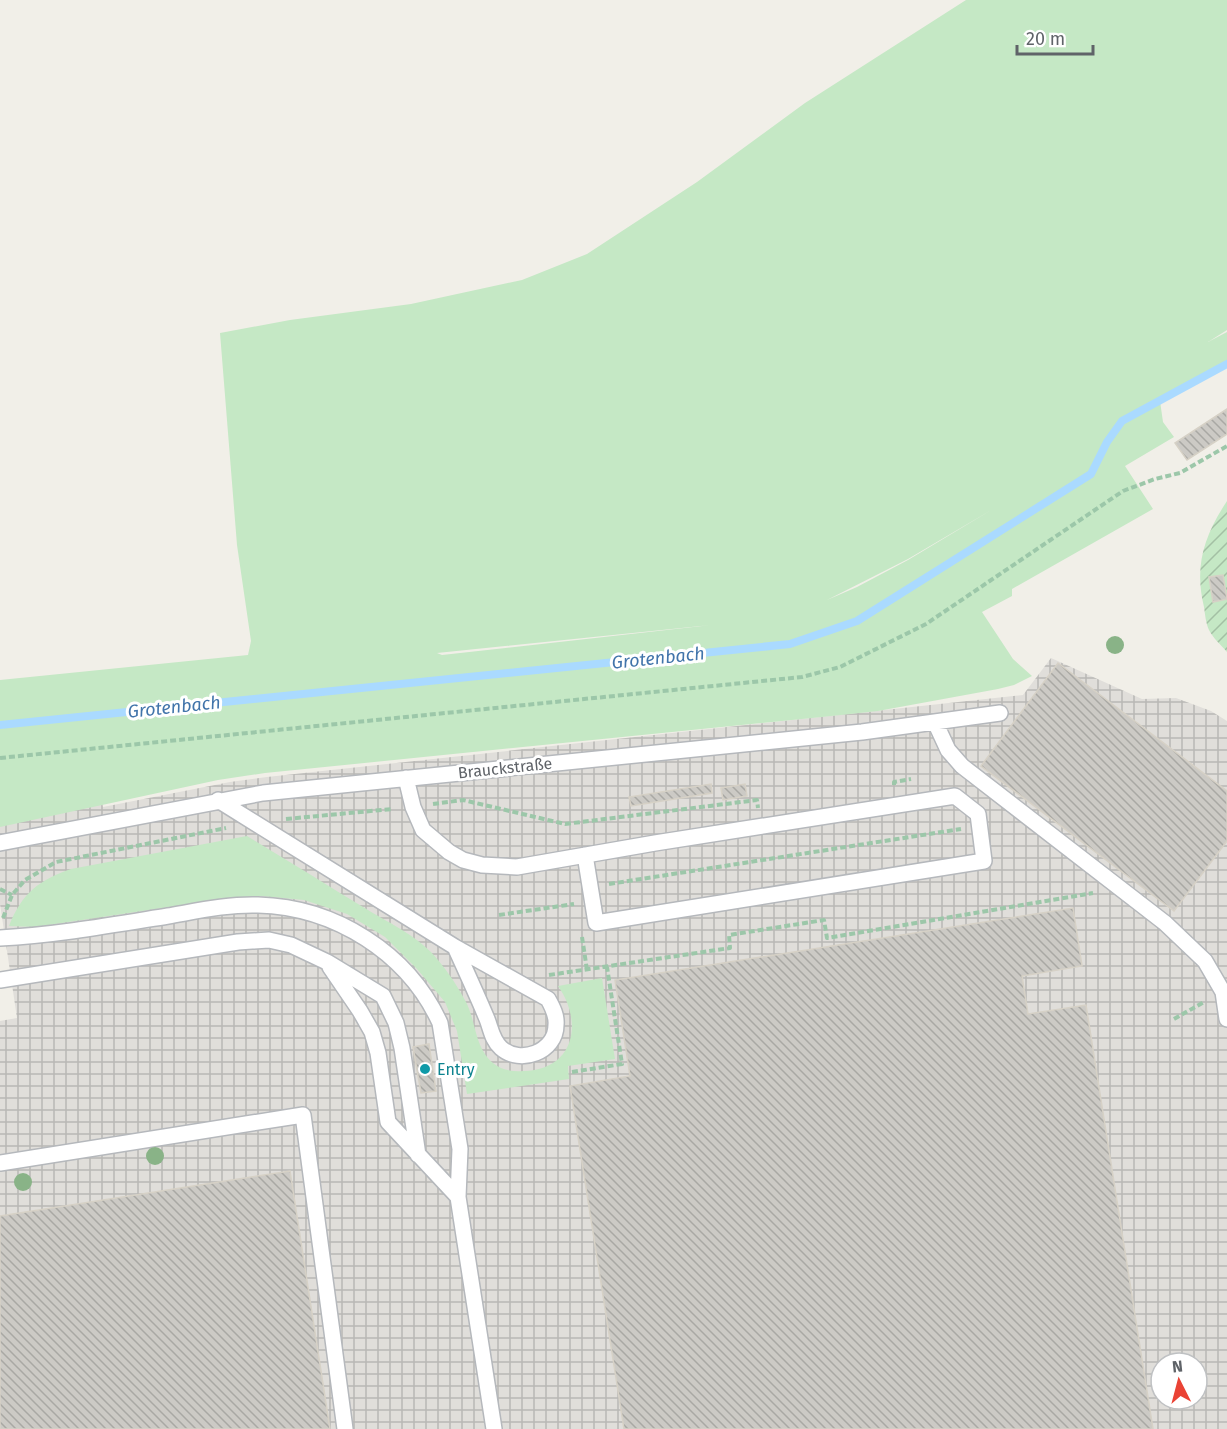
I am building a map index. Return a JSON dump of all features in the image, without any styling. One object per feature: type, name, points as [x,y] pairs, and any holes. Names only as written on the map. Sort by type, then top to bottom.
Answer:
[{"type":"lane","name":"Brauckstraße","points":[[0,854],[7,842],[218,800],[406,778],[862,732],[1000,713]]},
{"type":"lane","points":[[935,722],[948,750],[962,766],[1165,923],[1205,961],[1223,992],[1227,1019]]},
{"type":"lane","points":[[406,778],[413,807],[423,830],[449,852],[463,860],[482,865],[517,867],[585,855],[761,826],[955,796],[978,814],[984,861],[596,923],[585,855]]},
{"type":"lane","points":[[218,800],[455,947],[549,999],[555,1013],[556,1028],[551,1041],[540,1052],[526,1056],[513,1055],[501,1048],[492,1036],[455,947]]},
{"type":"lane","points":[[0,938],[43,936],[222,907],[258,905],[293,908],[327,917],[357,932],[387,953],[414,980],[433,1007],[440,1023],[460,1149],[458,1197],[494,1429]]},
{"type":"lane","points":[[0,980],[238,942],[269,940],[291,945],[327,962],[383,996],[396,1023],[402,1048],[418,1155]]},
{"type":"lane","points":[[327,962],[372,1032],[378,1053],[388,1122],[458,1197]]},
{"type":"lane","points":[[0,1163],[303,1115],[345,1429]]},
{"type":"path","points":[[0,758],[802,677],[840,667],[926,624],[1123,491],[1155,479],[1180,474],[1227,446]]},
{"type":"path","points":[[900,781],[910,779]]},
{"type":"path","points":[[0,925],[12,895],[25,880],[56,862],[200,832],[255,824],[463,800],[565,824],[757,800],[761,826]]},
{"type":"path","points":[[499,915],[592,894],[980,826]]},
{"type":"path","points":[[0,889],[12,895]]},
{"type":"path","points":[[515,980],[730,948],[729,935],[824,920],[827,938],[1094,893]]},
{"type":"path","points":[[572,1072],[622,1064],[607,967]]},
{"type":"path","points":[[1174,1019],[1223,992]]},
{"type":"shaded area","points":[[1051,658],[1142,699],[1176,698],[1211,711],[1227,721],[1227,1429],[0,1429],[0,1021],[17,1018],[0,904],[0,785],[98,775],[103,807],[267,777],[1023,695]]},
{"type":"green space","points":[[966,0],[1227,0],[1227,330],[1208,342],[1227,332],[1227,364],[1160,401],[1163,422],[1174,437],[1125,466],[1153,509],[1012,589],[1012,596],[982,612],[1013,659],[1032,676],[1014,685],[998,689],[878,711],[265,773],[218,780],[0,827],[0,680],[248,655],[251,641],[237,545],[220,333],[290,320],[411,304],[522,280],[587,254],[697,182],[805,103]],"holes":[[[993,509],[908,560],[827,600],[908,559]],[[711,625],[442,655],[437,653]]]},
{"type":"green space","points":[[1227,501],[1227,652],[1208,628],[1200,578],[1207,539]]},
{"type":"green space","points":[[247,836],[405,932],[431,952],[450,975],[463,996],[483,1050],[496,1065],[507,1070],[519,1071],[540,1069],[554,1062],[569,1042],[572,1029],[571,1015],[558,986],[602,978],[615,1059],[568,1066],[569,1079],[467,1094],[457,1031],[445,1002],[417,969],[385,937],[347,914],[304,900],[261,896],[216,900],[35,927],[9,926],[26,896],[41,883],[60,873]]},
{"type":"building","points":[[1227,409],[1227,434],[1187,460],[1175,443]]},
{"type":"building","points":[[1223,575],[1227,599],[1213,602],[1209,577]]},
{"type":"building","points":[[1058,663],[1227,791],[1227,841],[1174,911],[981,766]]},
{"type":"building","points":[[711,784],[712,793],[631,806],[629,797]]},
{"type":"building","points":[[745,784],[747,796],[723,800],[721,788]]},
{"type":"building","points":[[1073,908],[1082,966],[1022,976],[1028,1014],[1086,1005],[1153,1429],[624,1429],[570,1086],[630,1076],[615,980]]},
{"type":"building","name":"Entry","points":[[429,1044],[436,1091],[421,1093],[413,1047]]},
{"type":"building","points":[[290,1171],[330,1429],[0,1429],[0,1216]]},
{"type":"waterway","name":"Grotenbach","points":[[0,725],[790,644],[857,621],[1091,474],[1107,442],[1122,421],[1227,364]]},
{"type":"place","name":"Entry","points":[[425,1069]]}]
